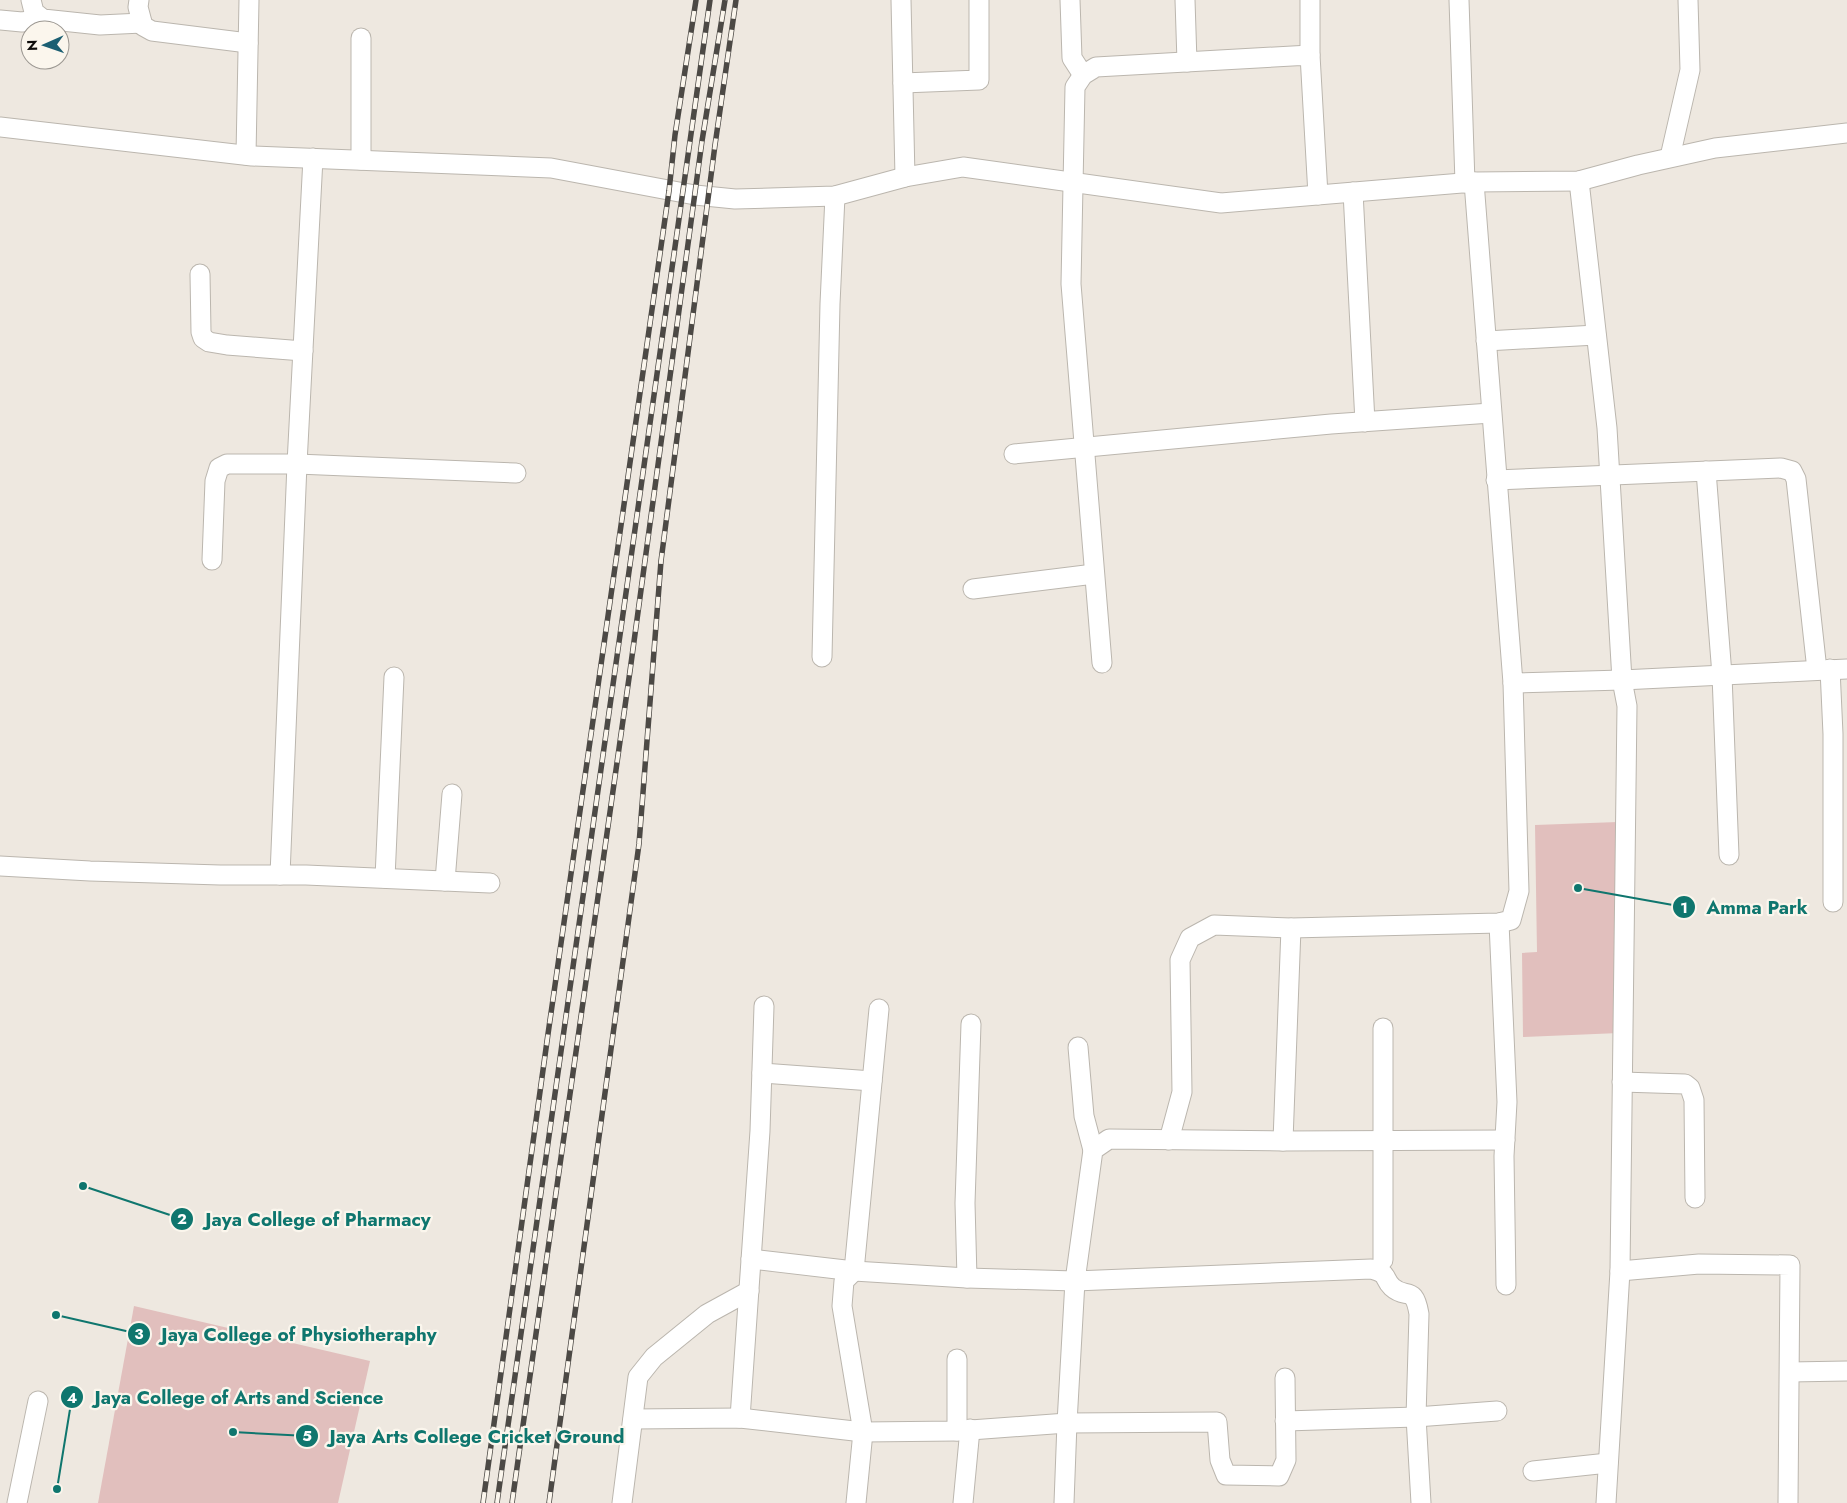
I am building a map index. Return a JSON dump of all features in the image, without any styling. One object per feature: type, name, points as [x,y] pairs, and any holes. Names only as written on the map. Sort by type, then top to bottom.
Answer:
[{"type":"street","points":[[31,0],[34,12],[43,19]]},
{"type":"street","points":[[140,0],[138,6],[143,26],[152,30],[248,43]]},
{"type":"street","points":[[246,155],[249,0]]},
{"type":"street","points":[[901,0],[905,177]]},
{"type":"street","points":[[903,83],[979,80],[979,0]]},
{"type":"street","points":[[1070,0],[1072,58],[1083,75]]},
{"type":"street","points":[[1185,0],[1187,62]]},
{"type":"street","points":[[1310,0],[1310,55],[1318,195]]},
{"type":"street","points":[[1169,1140],[1182,1092],[1180,960],[1190,938],[1214,925],[1291,928],[1498,923],[1511,920],[1519,891],[1512,683],[1486,341],[1470,183],[1459,0]]},
{"type":"street","points":[[1670,157],[1690,70],[1688,0]]},
{"type":"street","points":[[0,20],[22,22],[43,19],[100,25],[142,23]]},
{"type":"street","points":[[360,38],[361,160]]},
{"type":"street","points":[[1102,663],[1071,284],[1075,87],[1083,75],[1096,67],[1310,55]]},
{"type":"street","points":[[1,130],[246,155],[551,168],[695,195],[727,198],[836,196],[905,177],[963,167],[1221,203],[1470,183],[1579,181],[1670,157],[1715,148],[1847,133]]},
{"type":"street","points":[[280,875],[296,464],[312,158]]},
{"type":"street","points":[[1579,181],[1607,428],[1622,680],[1627,706],[1620,1271],[1606,1503]]},
{"type":"street","points":[[1353,192],[1365,422]]},
{"type":"street","points":[[822,657],[830,304],[836,196]]},
{"type":"street","points":[[200,274],[201,332],[203,338],[210,342],[227,345],[302,351]]},
{"type":"street","points":[[1486,341],[1596,335]]},
{"type":"street","points":[[1014,454],[1365,422],[1491,413]]},
{"type":"street","points":[[212,560],[215,481],[219,468],[227,464],[296,464],[516,473]]},
{"type":"street","points":[[1496,480],[1781,468],[1792,471],[1796,478],[1831,669],[1833,902]]},
{"type":"street","points":[[1706,471],[1722,675],[1729,855]]},
{"type":"street","points":[[973,589],[1094,574]]},
{"type":"street","points":[[1512,683],[1622,680],[1831,669]]},
{"type":"street","points":[[385,878],[394,677]]},
{"type":"street","points":[[445,881],[452,794]]},
{"type":"street","points":[[0,866],[90,871],[385,878],[490,883]]},
{"type":"street","points":[[1498,923],[1507,1102],[1505,1140],[1506,1285]]},
{"type":"street","points":[[1284,1141],[1291,928]]},
{"type":"street","points":[[740,1418],[760,1131],[764,1006]]},
{"type":"street","points":[[856,1503],[863,1432],[842,1306],[844,1281],[854,1271],[880,1009]]},
{"type":"street","points":[[967,1278],[965,1203],[971,1024]]},
{"type":"street","points":[[1383,1028],[1384,1260]]},
{"type":"street","points":[[1064,1503],[1075,1281],[1093,1150],[1084,1116],[1078,1046]]},
{"type":"street","points":[[762,1073],[872,1081]]},
{"type":"street","points":[[1622,1082],[1685,1084],[1690,1088],[1694,1100],[1695,1198]]},
{"type":"street","points":[[1093,1150],[1109,1139],[1284,1141],[1505,1140]]},
{"type":"street","points":[[751,1259],[854,1271],[967,1278],[1075,1281],[1371,1269],[1378,1271],[1385,1274],[1392,1287],[1414,1297],[1419,1314],[1416,1417],[1421,1503]]},
{"type":"street","points":[[1620,1271],[1699,1264],[1790,1265],[1788,1503]]},
{"type":"street","points":[[622,1503],[638,1377],[654,1357],[707,1314],[749,1291]]},
{"type":"street","points":[[957,1359],[963,1430],[963,1503]]},
{"type":"street","points":[[1790,1372],[1847,1371]]},
{"type":"street","points":[[633,1419],[740,1418],[863,1432],[963,1430],[1067,1423],[1217,1422],[1220,1460],[1226,1475],[1279,1476],[1286,1460],[1285,1378]]},
{"type":"street","points":[[16,1503],[38,1401]]},
{"type":"street","points":[[1285,1421],[1416,1417],[1497,1410]]},
{"type":"street","points":[[1534,1471],[1608,1463]]},
{"type":"shaded area","points":[[1618,822],[1619,1033],[1523,1037],[1522,953],[1537,952],[1535,825]]},
{"type":"shaded area","points":[[134,1306],[370,1361],[338,1503],[98,1503]]},
{"type":"railway","points":[[483,1503],[669,191],[675,135],[696,0]]},
{"type":"railway","points":[[497,1503],[710,0]]},
{"type":"railway","points":[[512,1503],[630,671],[702,141],[725,0]]},
{"type":"railway","points":[[549,1503],[639,844],[661,561],[715,145],[736,0]]},
{"type":"place","name":"Amma Park","points":[[1578,888]]},
{"type":"place","name":"Jaya College of Pharmacy","points":[[83,1186]]},
{"type":"place","name":"Jaya College of Physiotheraphy","points":[[56,1315]]},
{"type":"place","name":"Jaya Arts College Cricket Ground","points":[[233,1432]]},
{"type":"place","name":"Jaya College of Arts and Science","points":[[57,1489]]}]
